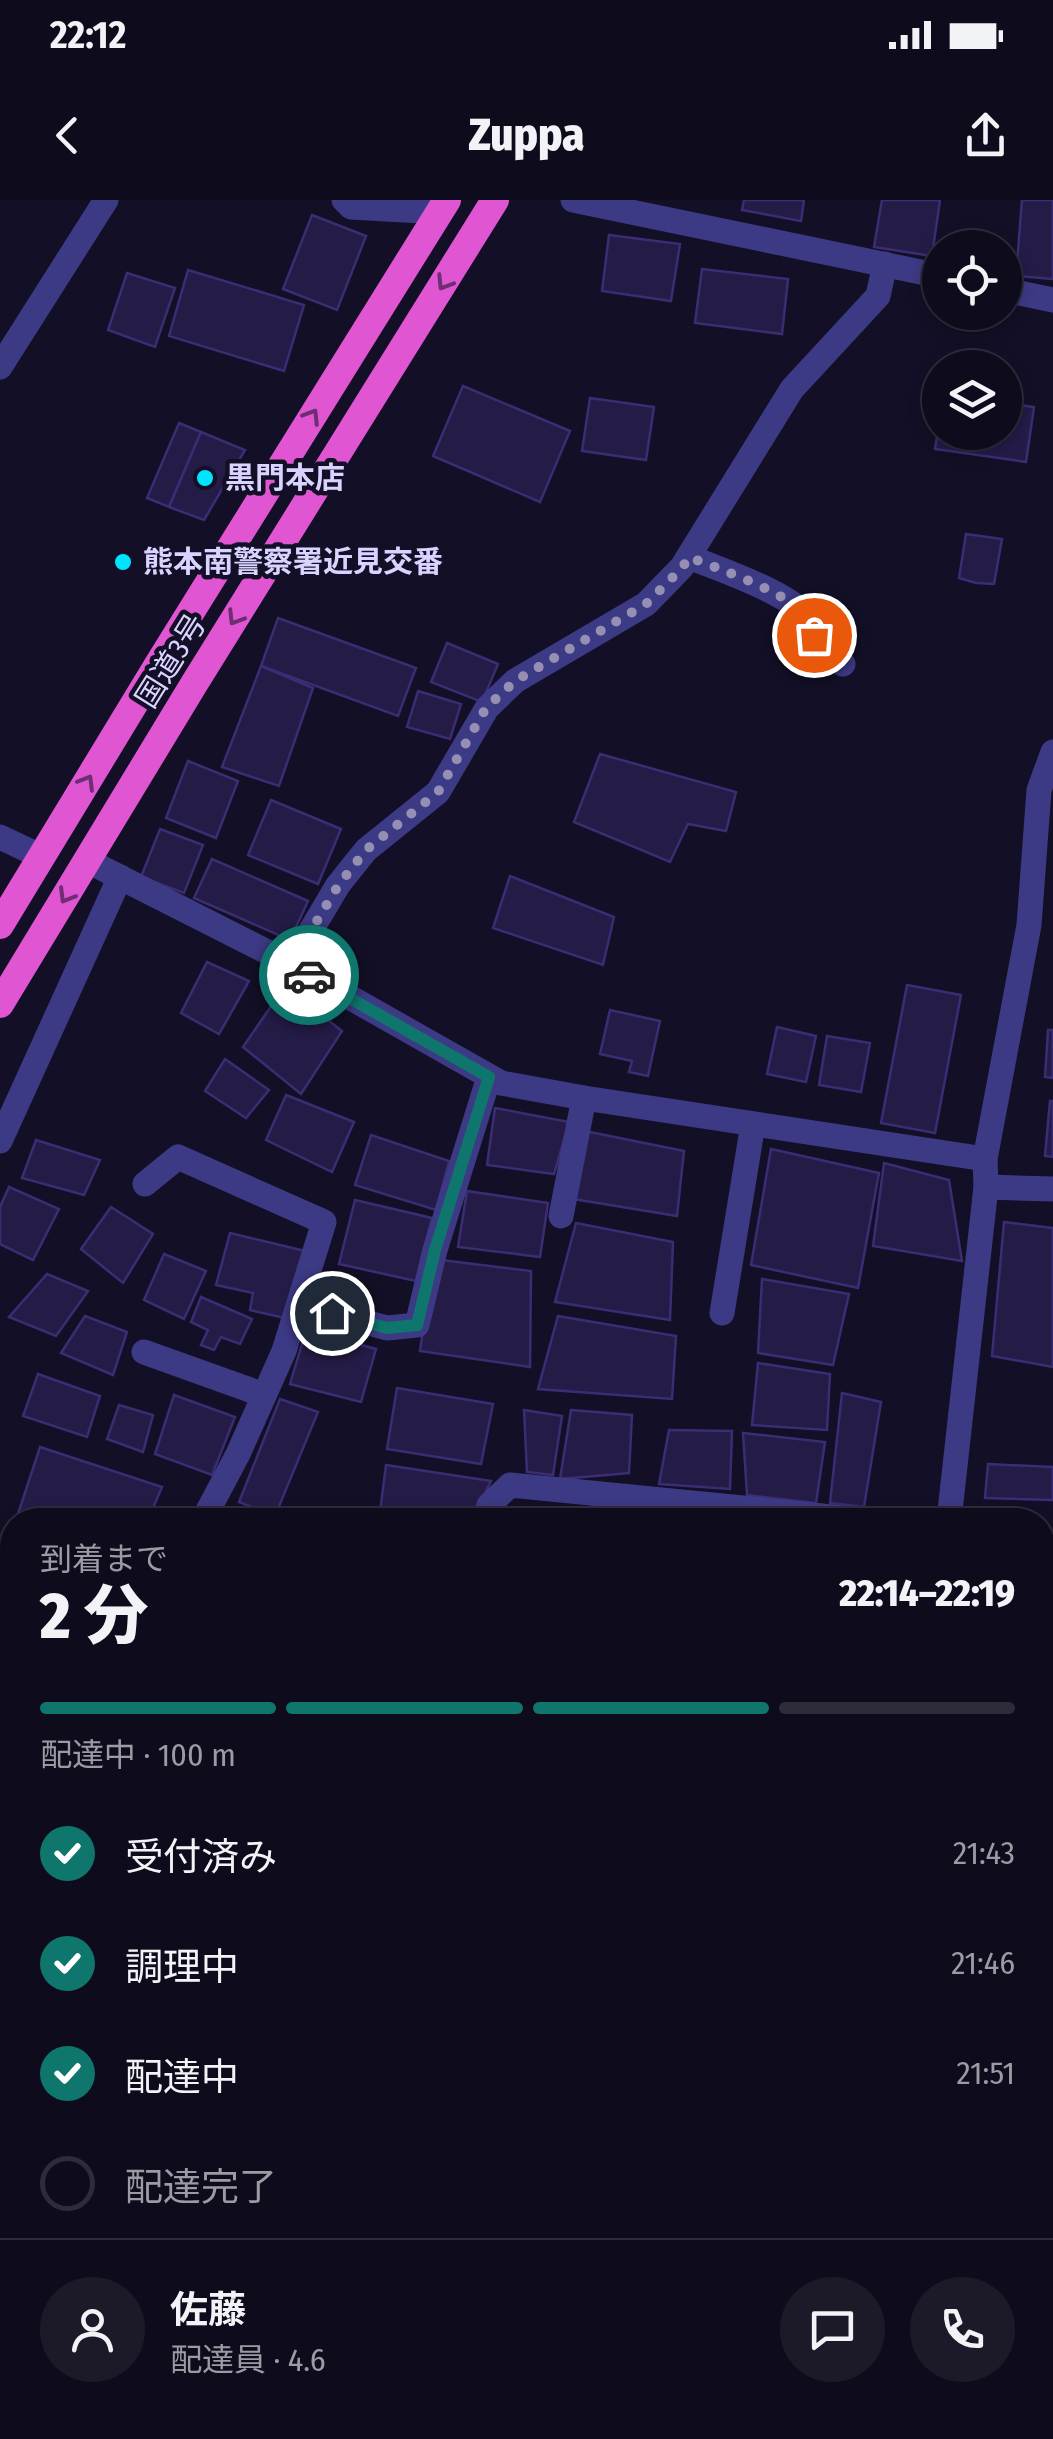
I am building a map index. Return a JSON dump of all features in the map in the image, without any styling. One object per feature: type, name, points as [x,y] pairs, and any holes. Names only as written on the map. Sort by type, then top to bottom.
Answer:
[{"type":"highway","name":"国道3号","points":[[0,1004],[495,200]]},
{"type":"highway","name":"国道3号","points":[[0,926],[443,206]]},
{"type":"street","points":[[0,367],[106,200]]},
{"type":"street","points":[[344,200],[351,208],[443,206]]},
{"type":"street","points":[[573,200],[922,272]]},
{"type":"street","points":[[291,964],[338,886],[366,850],[438,792],[486,708],[515,681],[646,604],[682,568],[792,389],[878,296],[885,264]]},
{"type":"street","points":[[1022,294],[1053,300]]},
{"type":"street","points":[[689,557],[788,602],[808,617],[820,650],[843,664]]},
{"type":"street","points":[[951,1508],[986,1187],[984,1159],[1042,916],[1039,790],[1053,752]]},
{"type":"street","points":[[0,838],[42,857]]},
{"type":"street","points":[[88,860],[291,964],[502,1083],[984,1159]]},
{"type":"street","points":[[0,1140],[120,877]]},
{"type":"street","points":[[332,1313],[387,1328],[417,1325],[435,1250],[489,1077]]},
{"type":"street","points":[[562,1216],[584,1098]]},
{"type":"street","points":[[722,1313],[753,1124]]},
{"type":"street","points":[[145,1184],[178,1157],[324,1222],[284,1351],[209,1508]]},
{"type":"street","points":[[986,1187],[1053,1189]]},
{"type":"street","points":[[144,1352],[264,1396]]},
{"type":"street","points":[[488,1508],[510,1485],[742,1508]]},
{"type":"building","points":[[744,200],[804,200],[801,221],[742,210]]},
{"type":"building","points":[[882,200],[940,200],[936,230],[922,230],[922,254],[874,247]]},
{"type":"building","points":[[1022,200],[1053,200],[1053,279],[1022,276]]},
{"type":"building","points":[[312,215],[366,236],[337,310],[283,289]]},
{"type":"building","points":[[609,235],[680,244],[671,301],[602,291]]},
{"type":"building","points":[[702,269],[788,279],[782,334],[695,323]]},
{"type":"building","points":[[188,270],[304,305],[284,371],[169,336]]},
{"type":"building","points":[[127,273],[175,288],[155,347],[108,330]]},
{"type":"building","points":[[463,386],[570,431],[540,502],[433,456]]},
{"type":"building","points":[[590,398],[654,407],[646,460],[582,451]]},
{"type":"building","points":[[1022,405],[1034,407],[1026,462],[942,450],[1022,450]]},
{"type":"building","name":"黒門本店","points":[[179,423],[201,432],[169,507],[147,498]]},
{"type":"building","name":"黒門本店","points":[[201,432],[245,450],[204,520],[169,507]]},
{"type":"building","points":[[966,534],[1002,539],[994,584],[959,578]]},
{"type":"building","points":[[278,618],[416,668],[398,716],[261,666]]},
{"type":"building","points":[[447,643],[498,664],[482,702],[431,682]]},
{"type":"building","points":[[261,666],[313,688],[279,786],[222,767]]},
{"type":"building","points":[[418,691],[461,704],[450,739],[407,727]]},
{"type":"building","points":[[600,754],[736,792],[726,831],[688,824],[670,862],[574,822]]},
{"type":"building","points":[[188,761],[238,781],[216,838],[166,818]]},
{"type":"building","points":[[271,800],[341,829],[318,884],[248,855]]},
{"type":"building","points":[[160,829],[203,845],[184,893],[141,877]]},
{"type":"building","points":[[212,859],[308,901],[290,940],[194,898]]},
{"type":"building","points":[[510,876],[614,917],[603,965],[493,928]]},
{"type":"building","points":[[207,962],[249,981],[219,1034],[181,1013]]},
{"type":"building","points":[[907,985],[961,995],[935,1133],[881,1123]]},
{"type":"building","points":[[285,986],[342,1031],[301,1094],[243,1047]]},
{"type":"building","points":[[610,1010],[660,1021],[648,1076],[629,1072],[632,1061],[600,1054]]},
{"type":"building","points":[[777,1027],[816,1036],[806,1082],[767,1074]]},
{"type":"building","points":[[1048,1030],[1053,1030],[1053,1078],[1045,1077]]},
{"type":"building","points":[[827,1036],[870,1043],[861,1092],[819,1085]]},
{"type":"building","points":[[225,1059],[269,1090],[246,1118],[205,1091]]},
{"type":"building","points":[[286,1095],[354,1122],[332,1172],[266,1140]]},
{"type":"building","points":[[1053,1101],[1053,1157],[1045,1156]]},
{"type":"building","points":[[495,1108],[569,1122],[554,1174],[487,1165]]},
{"type":"building","points":[[580,1130],[684,1151],[677,1216],[573,1199]]},
{"type":"building","points":[[371,1135],[449,1161],[436,1210],[355,1185]]},
{"type":"building","points":[[36,1140],[100,1160],[84,1195],[22,1178]]},
{"type":"building","points":[[771,1149],[879,1173],[858,1288],[751,1265]]},
{"type":"building","points":[[884,1163],[949,1180],[962,1261],[873,1246]]},
{"type":"building","points":[[9,1187],[59,1209],[33,1260],[0,1244],[0,1207]]},
{"type":"building","points":[[467,1191],[548,1203],[540,1257],[458,1247]]},
{"type":"building","points":[[355,1200],[432,1218],[416,1281],[339,1264]]},
{"type":"building","points":[[111,1207],[153,1234],[123,1283],[81,1249]]},
{"type":"building","points":[[1004,1222],[1053,1228],[1053,1367],[992,1356]]},
{"type":"building","points":[[576,1223],[673,1242],[670,1320],[555,1302]]},
{"type":"building","points":[[230,1233],[305,1251],[289,1319],[250,1310],[253,1293],[216,1285]]},
{"type":"building","points":[[164,1254],[206,1271],[184,1319],[144,1300]]},
{"type":"building","points":[[433,1259],[531,1271],[530,1367],[420,1351]]},
{"type":"building","points":[[47,1274],[88,1291],[56,1336],[9,1317]]},
{"type":"building","points":[[762,1279],[849,1294],[833,1365],[758,1353]]},
{"type":"building","points":[[201,1297],[252,1319],[240,1344],[221,1337],[214,1350],[201,1345],[208,1330],[191,1322]]},
{"type":"building","points":[[311,1314],[339,1321],[335,1338],[376,1349],[361,1402],[290,1384]]},
{"type":"building","points":[[85,1316],[127,1332],[113,1375],[61,1353]]},
{"type":"building","points":[[558,1316],[676,1336],[672,1399],[538,1389]]},
{"type":"building","points":[[758,1363],[830,1374],[827,1430],[752,1425]]},
{"type":"building","points":[[38,1374],[100,1396],[87,1437],[23,1416]]},
{"type":"building","points":[[397,1388],[493,1404],[481,1464],[387,1449]]},
{"type":"building","points":[[842,1393],[881,1402],[864,1507],[830,1503]]},
{"type":"building","points":[[174,1395],[235,1417],[212,1475],[155,1454]]},
{"type":"building","points":[[280,1399],[318,1412],[278,1508],[254,1508],[239,1502]]},
{"type":"building","points":[[119,1405],[153,1415],[143,1452],[107,1439]]},
{"type":"building","points":[[524,1410],[562,1416],[553,1475],[527,1472]]},
{"type":"building","points":[[571,1410],[632,1415],[629,1473],[560,1479]]},
{"type":"building","points":[[669,1430],[732,1431],[730,1489],[659,1484]]},
{"type":"building","points":[[743,1433],[825,1442],[816,1503],[747,1495]]},
{"type":"building","points":[[40,1447],[162,1487],[153,1508],[20,1508]]},
{"type":"building","points":[[988,1464],[1053,1467],[1053,1500],[985,1498]]},
{"type":"building","points":[[386,1465],[491,1481],[478,1508],[381,1508]]},
{"type":"way so far","points":[[309,975],[291,964],[338,886],[366,850],[438,792],[486,708],[515,681],[646,604],[689,557],[788,602],[808,617],[814,635]]},
{"type":"place","name":"黒門本店","points":[[205,478]]},
{"type":"place","name":"熊本南警察署近見交番","points":[[123,562]]},
{"type":"route","points":[[309,975],[489,1077],[435,1250],[417,1325],[387,1328],[332,1313]]}]
